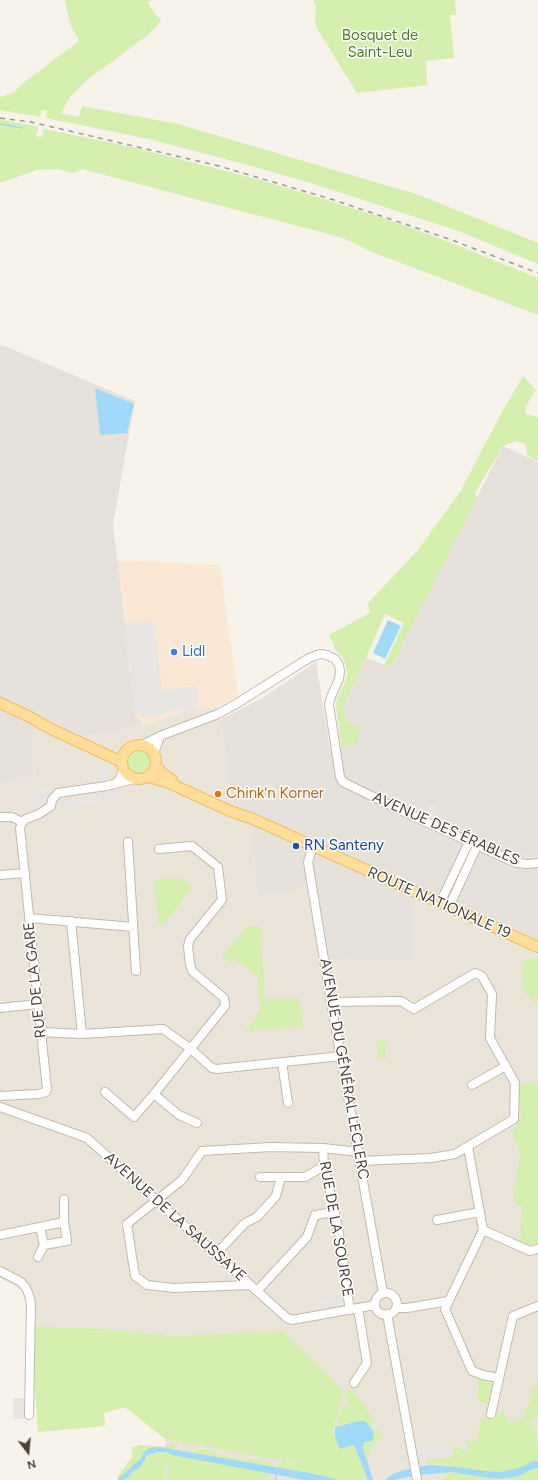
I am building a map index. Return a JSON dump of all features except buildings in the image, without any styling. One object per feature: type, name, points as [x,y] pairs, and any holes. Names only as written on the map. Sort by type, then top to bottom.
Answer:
[{"type":"main road","points":[[0,703],[112,752],[125,752],[135,745],[142,745],[150,749],[154,754],[156,758],[156,766],[149,777],[134,779],[127,775],[122,766],[30,717]]},
{"type":"main road","points":[[122,766],[125,752]]},
{"type":"main road","name":"ROUTE NATIONALE 19","points":[[156,766],[170,779],[234,807],[253,819]]},
{"type":"main road","name":"ROUTE NATIONALE 19","points":[[149,777],[169,782],[230,811],[253,819],[538,948]]},
{"type":"street","name":"AVENUE DES ÉRABLES","points":[[142,745],[236,704],[309,658],[320,654],[327,655],[335,659],[339,665],[340,671],[339,679],[329,704],[340,777],[344,782],[398,809],[516,863],[538,863]]},
{"type":"street","points":[[154,754],[160,736]]},
{"type":"street","points":[[115,784],[120,778],[122,766]]},
{"type":"street","points":[[0,817],[12,817],[22,822],[39,814],[51,806],[52,800],[58,793],[115,784],[134,779]]},
{"type":"street","name":"RUE DE LA GARE","points":[[0,1096],[38,1094],[46,1092],[47,1089],[20,828],[22,822]]},
{"type":"street","points":[[128,842],[136,971]]},
{"type":"street","points":[[445,905],[469,842]]},
{"type":"street","points":[[105,1092],[134,1117],[225,1006],[224,998],[192,971],[188,946],[190,939],[222,900],[218,867],[192,846],[159,849]]},
{"type":"street","name":"AVENUE DU GÉNÉRAL LECLERC","points":[[313,846],[308,862],[331,1002],[383,1293]]},
{"type":"street","points":[[445,905],[477,846]]},
{"type":"street","points":[[0,875],[25,874]]},
{"type":"street","points":[[29,918],[133,927]]},
{"type":"street","points":[[71,921],[82,1034]]},
{"type":"street","points":[[331,1002],[401,1001],[414,1009],[475,973],[482,976],[492,994],[490,1038],[515,1083],[514,1119],[455,1154],[431,1158],[360,1162]]},
{"type":"street","points":[[0,1008],[38,1004]]},
{"type":"street","points":[[41,1032],[82,1034],[163,1029],[191,1049],[212,1068],[217,1069],[341,1056]]},
{"type":"street","points":[[282,1062],[288,1103]]},
{"type":"street","points":[[472,1086],[506,1066]]},
{"type":"street","points":[[154,1094],[179,1115],[196,1123]]},
{"type":"street","name":"AVENUE DE LA SAUSSAYE","points":[[0,1107],[88,1138],[287,1318],[292,1320],[354,1309]]},
{"type":"street","points":[[250,1285],[174,1288],[147,1285],[135,1276],[127,1224],[182,1180],[202,1151],[271,1147],[323,1148],[359,1152]]},
{"type":"street","points":[[468,1147],[483,1230],[445,1309],[472,1370],[483,1375],[499,1378]]},
{"type":"street","name":"RUE DE LA SOURCE","points":[[323,1148],[324,1166],[335,1212],[345,1268],[346,1286],[354,1309],[367,1363],[354,1383]]},
{"type":"street","points":[[260,1177],[305,1177],[324,1166]]},
{"type":"street","points":[[216,1254],[245,1223],[257,1217],[276,1196],[281,1177]]},
{"type":"street","points":[[44,1245],[67,1241],[64,1222],[64,1198]]},
{"type":"street","points":[[257,1292],[306,1237],[315,1215],[335,1212]]},
{"type":"street","points":[[437,1220],[480,1212]]},
{"type":"street","points":[[0,1235],[64,1222]]},
{"type":"street","points":[[38,1257],[44,1245],[40,1227]]},
{"type":"street","points":[[483,1230],[530,1251],[538,1250]]},
{"type":"street","points":[[0,1271],[21,1282],[26,1288],[31,1304],[29,1415]]},
{"type":"street","points":[[396,1308],[396,1301],[393,1295],[383,1293],[377,1298],[375,1305],[380,1313],[387,1314],[396,1308],[407,1308],[448,1301]]},
{"type":"street","points":[[354,1309],[375,1305]]},
{"type":"street","points":[[492,1414],[513,1316],[538,1306]]},
{"type":"street","points":[[387,1314],[416,1479]]},
{"type":"shaded area","points":[[0,344],[135,401],[113,524],[135,714],[143,726],[82,735],[30,712],[34,777],[9,778],[0,785]]},
{"type":"shaded area","points":[[503,446],[538,462],[538,942],[415,890],[411,960],[326,959],[311,886],[257,897],[251,827],[233,803],[220,720],[264,697],[316,662],[330,750],[341,747],[347,722],[343,707],[366,658],[391,667]]},
{"type":"shaded area","points":[[117,560],[220,565],[238,696],[218,707],[185,710],[143,726],[135,714]]},
{"type":"shaded area","points":[[150,620],[150,625],[154,624],[162,690],[197,686],[199,703],[195,703],[196,708],[164,712],[164,715],[142,718],[141,713],[135,714],[124,623]]},
{"type":"shaded area","points":[[218,707],[233,803],[251,827],[257,897],[311,886],[415,890],[538,942],[538,1480],[163,1480],[165,1439],[323,1467],[344,1391],[283,1331],[172,1336],[105,1329],[30,1326],[23,1290],[0,1278],[0,785],[9,778],[34,777],[29,712],[82,735],[143,726],[185,710]]},
{"type":"shaded area","points":[[107,765],[109,780],[101,781],[99,771],[95,772],[94,767]]},
{"type":"shaded area","points":[[52,787],[52,793],[44,808],[36,813],[29,813],[29,809],[35,809],[35,788]]},
{"type":"shaded area","points":[[116,791],[118,797],[62,810],[61,803]]},
{"type":"shaded area","points":[[428,803],[440,808],[434,820],[423,815]]},
{"type":"shaded area","points":[[345,1295],[346,1305],[316,1310],[315,1300]]},
{"type":"shaded area","points":[[13,1398],[27,1398],[27,1419],[13,1419]]},
{"type":"shaded area","points":[[453,1446],[453,1457],[419,1460],[417,1448]]},
{"type":"green space","points":[[65,0],[154,0],[147,2],[161,21],[148,35],[86,81],[70,97],[61,113],[79,117],[82,106],[178,124],[419,195],[538,243],[538,264],[461,232],[314,184],[149,139],[46,118],[47,111],[41,110],[40,117],[0,110],[0,97],[13,93],[23,83],[79,41],[70,24]]},
{"type":"green space","name":"Bosquet de Saint-Leu","points":[[313,0],[455,0],[456,15],[450,15],[454,58],[426,61],[427,85],[357,93],[316,27],[316,6]]},
{"type":"green space","points":[[0,119],[38,127],[36,136],[42,137],[44,129],[132,147],[253,178],[381,217],[449,242],[538,278],[538,315],[372,252],[343,238],[82,169],[73,173],[58,169],[37,170],[0,183]]},
{"type":"green space","points":[[523,376],[536,390],[526,406],[525,414],[538,417],[538,461],[527,455],[526,444],[515,441],[503,446],[475,493],[477,498],[391,667],[384,665],[404,623],[385,614],[343,707],[347,722],[361,729],[356,744],[341,747],[336,703],[347,677],[346,665],[342,657],[335,649],[329,635],[370,613],[368,603],[418,550],[460,492],[502,412]]},
{"type":"green space","points":[[134,750],[144,750],[151,757],[151,767],[144,774],[134,774],[127,767],[127,757]]},
{"type":"green space","points":[[180,878],[192,887],[165,923],[159,924],[154,880]]},
{"type":"green space","points":[[248,926],[260,926],[265,999],[299,999],[303,1026],[246,1032],[261,1008],[257,976],[235,959],[231,963],[222,956]]},
{"type":"green space","points":[[534,957],[538,959],[538,1004],[529,997],[523,987],[522,973],[525,961]]},
{"type":"green space","points":[[377,1041],[385,1041],[386,1058],[378,1058]]},
{"type":"green space","points":[[524,1083],[538,1083],[538,1249],[520,1245],[522,1206],[517,1205],[513,1200],[520,1155],[519,1147],[512,1133],[521,1117],[519,1088]]},
{"type":"green space","points":[[30,1326],[105,1329],[172,1336],[283,1331],[344,1391],[332,1435],[335,1434],[340,1449],[354,1445],[368,1480],[338,1480],[276,1468],[276,1465],[285,1461],[295,1465],[296,1463],[165,1439],[125,1407],[104,1413],[105,1426],[38,1432]]},
{"type":"green space","points":[[538,1375],[538,1416],[530,1420],[535,1430],[538,1445],[538,1480],[444,1480],[448,1464],[426,1463],[427,1459],[453,1457],[453,1446],[466,1452],[468,1447],[466,1441],[477,1441],[482,1417],[496,1419],[496,1414],[503,1411],[509,1424],[522,1419],[532,1395],[530,1391],[536,1386]]},
{"type":"green space","points":[[482,1378],[489,1379],[495,1385],[492,1396],[490,1396],[487,1404],[477,1400],[479,1387],[476,1381]]},
{"type":"green space","points":[[348,1389],[352,1390],[366,1408],[374,1423],[371,1429],[364,1421],[338,1425],[338,1418],[342,1407],[345,1407],[349,1403],[346,1394]]},
{"type":"green space","points":[[378,1430],[384,1438],[376,1440],[375,1444],[372,1444],[369,1447],[371,1452],[368,1454],[367,1463],[363,1442],[372,1441],[374,1437],[373,1431]]},
{"type":"green space","points":[[173,1443],[177,1445],[177,1449],[193,1451],[201,1449],[223,1456],[260,1460],[273,1464],[270,1476],[272,1480],[166,1480],[169,1464],[166,1466],[163,1480],[121,1480],[117,1477],[132,1457],[132,1447],[141,1445],[168,1447]]},
{"type":"water","points":[[95,388],[134,404],[127,433],[100,435]]},
{"type":"water","points":[[388,620],[401,626],[385,659],[373,653]]},
{"type":"water","points":[[364,1421],[373,1431],[374,1437],[372,1441],[364,1442],[363,1448],[373,1480],[368,1480],[354,1445],[340,1449],[335,1437],[335,1427]]},
{"type":"water","points":[[159,1447],[315,1474],[338,1480],[304,1480],[172,1455],[167,1452],[157,1452],[146,1456],[139,1468],[131,1473],[128,1478],[124,1480],[117,1480],[140,1459],[145,1451],[149,1448]]},
{"type":"water","points":[[534,1461],[538,1461],[538,1468],[517,1477],[496,1479],[451,1472],[412,1476],[395,1480],[385,1480],[393,1474],[408,1469],[412,1471],[422,1466],[431,1465],[457,1467],[500,1472],[519,1468]]},
{"type":"waterway","points":[[0,124],[22,128]]},
{"type":"waterway","points":[[275,1480],[277,1473]]},
{"type":"railway","points":[[0,118],[31,122],[219,166],[334,200],[449,239],[538,273]]},
{"type":"place","name":"Lidl","points":[[174,652]]},
{"type":"place","name":"Chink'n Korner","points":[[218,794]]},
{"type":"place","name":"RN Santeny","points":[[296,846]]}]
